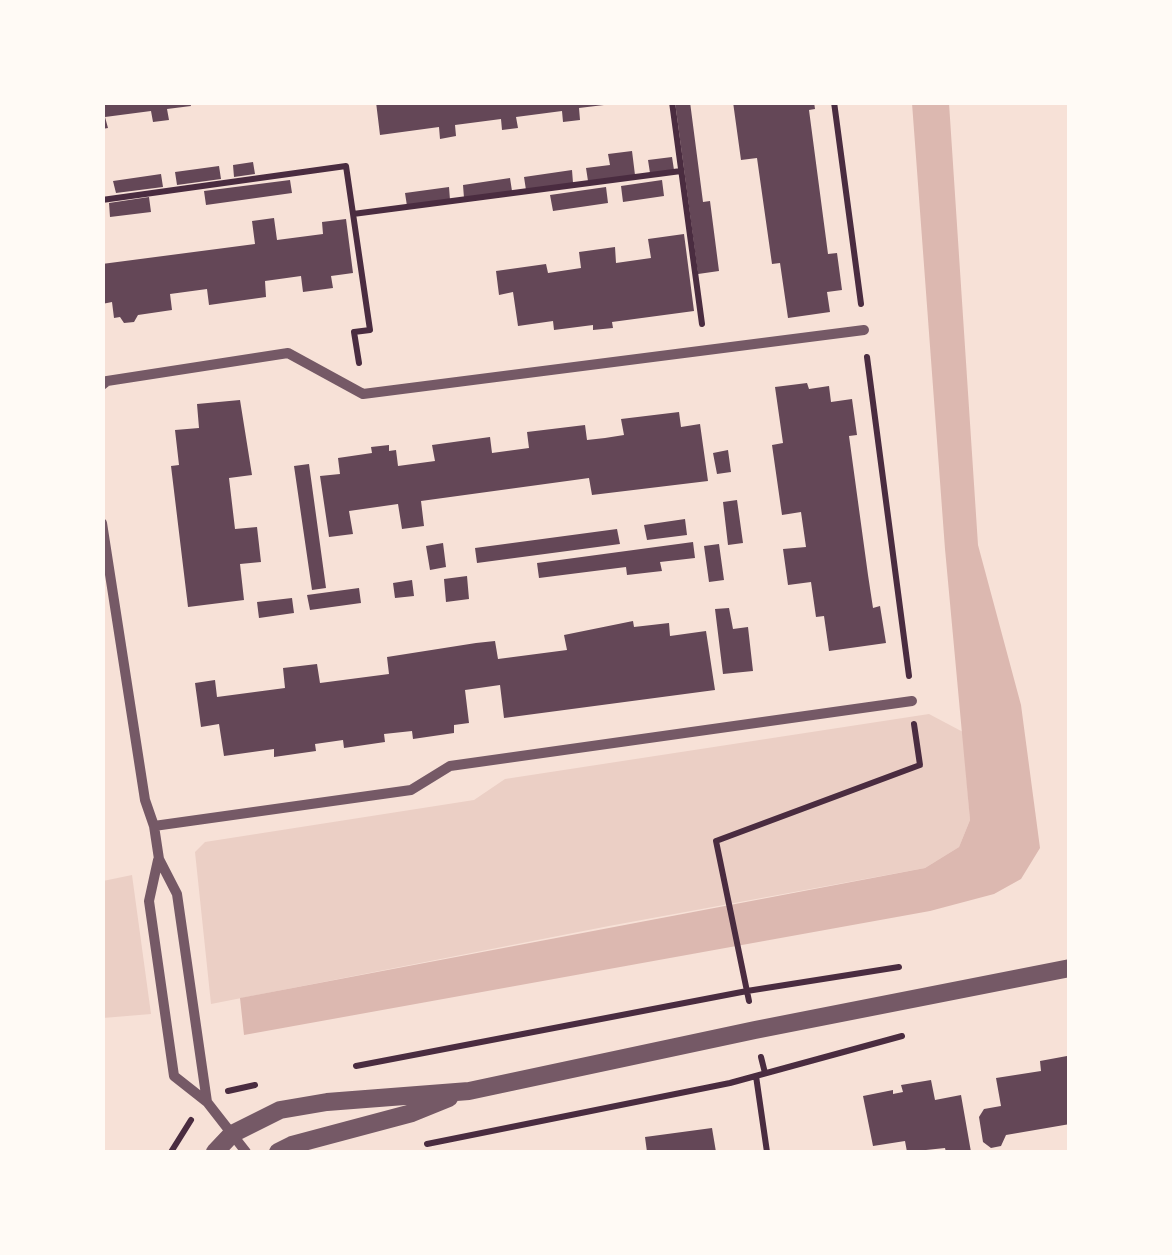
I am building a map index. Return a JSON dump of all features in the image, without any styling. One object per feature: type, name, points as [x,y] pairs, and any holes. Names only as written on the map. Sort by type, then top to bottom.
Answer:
[{"type":"street","points":[[102,385],[107,381],[288,352],[364,394],[864,330]]},
{"type":"street","points":[[102,523],[145,800],[159,859],[177,894],[208,1102]]},
{"type":"street","points":[[154,826],[411,790],[450,766],[912,701]]},
{"type":"street","points":[[159,859],[149,901],[174,1076],[208,1102],[246,1152]]},
{"type":"street","points":[[215,1152],[232,1134],[280,1110],[469,1091],[1070,968]]},
{"type":"street","points":[[278,1152],[469,1091]]},
{"type":"path","points":[[672,102],[705,350]]},
{"type":"path","points":[[746,990],[716,841],[920,765],[834,102]]},
{"type":"path","points":[[102,200],[346,166],[370,330],[354,332],[364,394]]},
{"type":"path","points":[[353,214],[681,170]]},
{"type":"path","points":[[345,1068],[746,990],[907,966]]},
{"type":"path","points":[[420,1145],[730,1084],[916,1032]]},
{"type":"path","points":[[756,1076],[768,1152]]},
{"type":"path","points":[[208,1102],[231,1090],[269,1082]]},
{"type":"shaded area","points":[[912,103],[949,103],[978,545],[1021,705],[1040,848],[1021,879],[994,894],[930,911],[244,1035],[240,998],[925,868],[959,847],[970,820],[945,549]]},
{"type":"shaded area","points":[[929,714],[963,732],[970,820],[959,847],[925,868],[211,1004],[195,852],[205,842],[474,800],[505,779]]},
{"type":"shaded area","points":[[132,875],[151,1014],[103,1018],[103,881]]},
{"type":"building","points":[[102,102],[190,102],[191,106],[167,109],[169,120],[153,122],[151,111],[105,117],[108,128],[102,129]]},
{"type":"building","points":[[376,102],[604,105],[579,108],[580,120],[563,122],[562,111],[516,117],[518,128],[502,130],[501,119],[455,125],[456,136],[440,139],[439,127],[380,135]]},
{"type":"building","points":[[675,102],[690,102],[703,202],[710,201],[719,271],[698,274]]},
{"type":"building","points":[[733,102],[814,102],[815,109],[809,110],[828,254],[837,253],[842,290],[827,292],[830,312],[788,318],[780,263],[772,264],[757,158],[741,160]]},
{"type":"building","points":[[632,151],[635,175],[588,181],[586,168],[610,165],[608,154]]},
{"type":"building","points":[[672,157],[674,170],[650,173],[648,160]]},
{"type":"building","points":[[253,162],[255,174],[234,177],[233,165]]},
{"type":"building","points":[[219,166],[221,179],[177,185],[175,172]]},
{"type":"building","points":[[572,170],[573,183],[526,190],[524,177]]},
{"type":"building","points":[[161,174],[163,187],[116,193],[113,181]]},
{"type":"building","points":[[510,178],[512,191],[464,198],[463,185]]},
{"type":"building","points":[[290,180],[292,193],[206,205],[204,191]]},
{"type":"building","points":[[662,180],[664,196],[623,202],[621,186]]},
{"type":"building","points":[[449,187],[450,200],[407,206],[405,193]]},
{"type":"building","points":[[606,187],[608,203],[553,211],[550,195]]},
{"type":"building","points":[[149,197],[151,212],[110,217],[109,203]]},
{"type":"building","points":[[274,218],[277,240],[323,234],[322,222],[346,219],[353,273],[331,276],[333,288],[303,292],[301,276],[265,281],[266,297],[209,305],[207,289],[170,294],[172,310],[138,315],[134,322],[114,318],[112,302],[102,304],[102,264],[255,244],[252,221]]},
{"type":"building","points":[[684,234],[694,311],[612,322],[613,328],[593,330],[593,325],[554,330],[553,321],[518,326],[513,292],[499,295],[496,271],[546,264],[548,273],[581,268],[579,252],[615,247],[616,263],[651,258],[648,239]]},
{"type":"building","points":[[807,383],[809,389],[829,386],[831,402],[852,399],[857,435],[849,436],[868,575],[873,608],[880,606],[886,643],[829,651],[824,616],[816,617],[811,582],[788,585],[783,549],[806,547],[801,512],[782,515],[772,445],[783,443],[775,387]]},
{"type":"building","points":[[240,400],[252,475],[229,478],[235,529],[257,527],[261,562],[240,564],[244,600],[188,607],[171,466],[179,465],[175,430],[199,428],[197,404]]},
{"type":"building","points":[[679,412],[681,427],[700,424],[708,481],[592,495],[589,478],[421,501],[424,526],[402,529],[398,504],[349,511],[353,534],[329,537],[320,476],[340,474],[338,458],[372,453],[371,447],[389,445],[389,451],[396,450],[398,466],[435,461],[432,445],[490,437],[492,453],[529,448],[527,432],[585,425],[587,440],[605,438],[624,435],[621,419]]},
{"type":"building","points":[[728,450],[731,472],[717,474],[713,453]]},
{"type":"building","points":[[309,464],[326,588],[312,590],[294,466]]},
{"type":"building","points":[[737,500],[743,543],[728,545],[723,502]]},
{"type":"building","points":[[685,519],[687,535],[647,540],[644,525]]},
{"type":"building","points":[[617,529],[620,544],[477,563],[475,548]]},
{"type":"building","points":[[693,542],[695,558],[660,562],[662,571],[627,575],[626,567],[539,578],[537,563]]},
{"type":"building","points":[[443,543],[446,567],[430,570],[426,546]]},
{"type":"building","points":[[719,544],[724,580],[709,582],[704,546]]},
{"type":"building","points":[[467,576],[469,599],[446,602],[444,579]]},
{"type":"building","points":[[412,580],[414,596],[395,598],[393,583]]},
{"type":"building","points":[[359,588],[361,603],[310,610],[307,595]]},
{"type":"building","points":[[292,598],[294,613],[259,618],[257,602]]},
{"type":"building","points":[[729,608],[733,629],[748,627],[753,671],[723,674],[715,609]]},
{"type":"building","points":[[633,621],[634,627],[669,623],[670,636],[706,631],[715,690],[504,718],[500,685],[465,690],[469,723],[454,725],[454,733],[413,739],[412,731],[384,734],[385,742],[344,748],[343,740],[315,744],[316,751],[274,757],[274,749],[224,756],[219,724],[201,727],[195,683],[215,680],[217,697],[285,688],[283,668],[317,664],[320,683],[389,674],[387,657],[476,643],[495,641],[498,659],[567,650],[564,635]]},
{"type":"building","points":[[1067,1056],[1070,1124],[1006,1135],[1001,1146],[991,1148],[983,1142],[979,1117],[984,1109],[1001,1106],[996,1078],[1041,1071],[1040,1061]]},
{"type":"building","points":[[931,1080],[935,1100],[961,1095],[971,1152],[946,1152],[945,1148],[907,1152],[905,1141],[873,1146],[863,1096],[903,1092],[901,1085]]},
{"type":"building","points":[[712,1128],[716,1152],[647,1152],[645,1137]]}]
